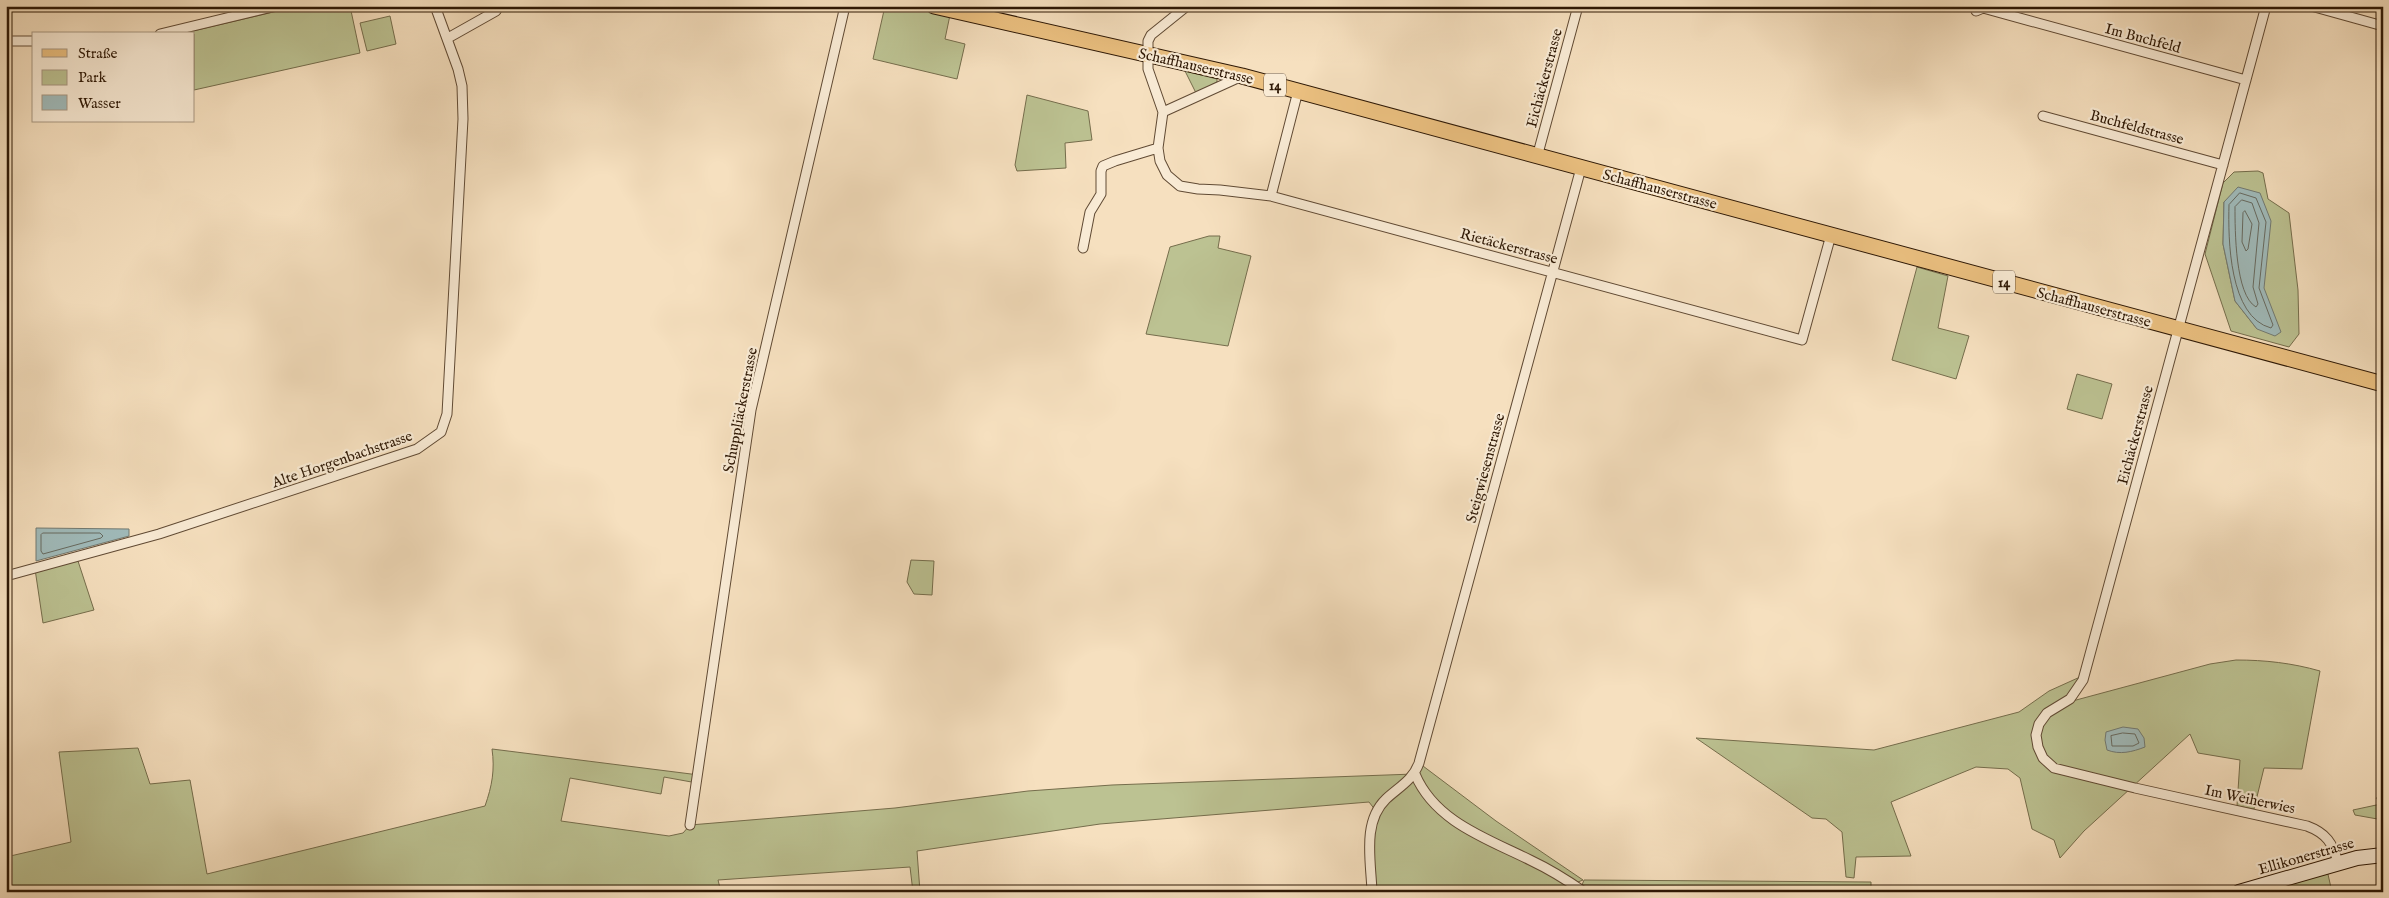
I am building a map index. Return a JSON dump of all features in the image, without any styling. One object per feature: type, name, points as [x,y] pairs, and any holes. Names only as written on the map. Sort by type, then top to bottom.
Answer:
[{"type":"main road","name":"Schaffhauserstrasse","points":[[934,6],[1242,76],[2383,384]]},
{"type":"street","points":[[168,32],[276,6]]},
{"type":"street","name":"Alte Horgenbachstrasse","points":[[6,576],[159,534],[408,452],[432,441],[441,432],[447,414],[463,119],[462,86],[448,38],[435,6]]},
{"type":"street","points":[[448,38],[496,11],[499,6]]},
{"type":"street","name":"Schuppliäckerstrasse","points":[[690,825],[751,410],[844,6]]},
{"type":"street","points":[[1148,55],[1148,41],[1151,35],[1187,6]]},
{"type":"street","name":"Eichäckerstrasse","points":[[1537,157],[1578,6]]},
{"type":"street","name":"Eichäckerstrasse","points":[[2135,788],[2054,768],[2043,758],[2036,735],[2039,724],[2047,713],[2070,699],[2083,680],[2266,6]]},
{"type":"street","points":[[2311,6],[2383,26]]},
{"type":"street","name":"Im Buchfeld","points":[[1976,11],[1983,8],[2246,80]]},
{"type":"street","points":[[6,41],[32,41]]},
{"type":"street","name":"Rietäckerstrasse","points":[[1148,55],[1148,69],[1163,112],[1158,148],[1160,161],[1167,175],[1180,186],[1271,196],[1802,340],[1830,235]]},
{"type":"street","points":[[1163,112],[1242,76]]},
{"type":"street","points":[[1271,196],[1298,91]]},
{"type":"street","name":"Buchfeldstrasse","points":[[2043,116],[2223,165]]},
{"type":"street","points":[[1083,248],[1090,212],[1101,194],[1101,171],[1103,166],[1158,148]]},
{"type":"street","name":"Steigwiesenstrasse","points":[[1415,774],[1581,168]]},
{"type":"street","points":[[1372,892],[1371,823],[1380,805],[1415,774],[1420,788],[1438,807],[1475,835],[1531,860],[1584,892]]},
{"type":"street","name":"Im Weiherwies","points":[[2135,788],[2306,826],[2320,831],[2329,839],[2338,864]]},
{"type":"street","name":"Ellikonerstrasse","points":[[2239,892],[2369,855],[2383,855]]},
{"type":"green space","points":[[299,6],[350,6],[360,53],[195,90],[195,32],[188,32]]},
{"type":"green space","points":[[885,6],[912,6],[950,15],[945,39],[965,44],[957,79],[873,59]]},
{"type":"green space","points":[[390,16],[396,44],[367,51],[360,23]]},
{"type":"green space","points":[[1185,71],[1217,79],[1217,82],[1196,93]]},
{"type":"green space","points":[[1027,95],[1088,111],[1092,140],[1065,143],[1066,168],[1017,171],[1015,165]]},
{"type":"green space","points":[[2258,171],[2263,173],[2268,199],[2289,213],[2298,290],[2299,334],[2289,347],[2231,331],[2205,254],[2223,183],[2234,172]],"holes":[[[2224,202],[2266,256],[2257,329],[2235,301],[2223,244]]]},
{"type":"green space","points":[[1209,236],[1220,236],[1218,248],[1251,256],[1228,346],[1146,334],[1170,247]]},
{"type":"green space","points":[[1917,267],[1948,276],[1938,328],[1969,336],[1956,379],[1892,360]]},
{"type":"green space","points":[[2077,374],[2112,384],[2102,419],[2067,409]]},
{"type":"green space","points":[[77,558],[94,610],[43,623],[35,569]]},
{"type":"green space","points":[[911,560],[934,561],[932,595],[914,594],[907,582]]},
{"type":"green space","points":[[2236,660],[2278,662],[2320,671],[2302,769],[2264,768],[2254,809],[2237,806],[2240,760],[2198,753],[2190,734],[2084,831],[2060,858],[2054,840],[2032,829],[2020,778],[2008,769],[1976,767],[1891,802],[1911,856],[1856,857],[1854,878],[1846,877],[1842,832],[1826,819],[1812,818],[1696,738],[1874,750],[2019,712],[2049,691],[2080,677],[2065,703],[2210,664]]},
{"type":"green space","points":[[138,748],[150,784],[190,780],[207,874],[485,806],[492,778],[492,749],[699,775],[697,783],[664,777],[661,794],[570,778],[561,821],[669,836],[683,833],[690,825],[895,808],[1028,791],[1112,785],[1414,774],[1419,763],[1496,821],[1583,880],[1573,884],[1584,892],[1372,892],[1370,833],[1376,811],[1369,802],[1100,824],[917,851],[920,892],[913,892],[910,867],[718,880],[721,892],[6,892],[6,857],[71,842],[59,752]]},
{"type":"green space","points":[[2383,795],[2383,820],[2355,815],[2353,810],[2381,804],[2376,798]]},
{"type":"green space","points":[[2327,870],[2332,892],[2285,892],[2284,884]]},
{"type":"green space","points":[[1584,880],[1871,882],[1871,892],[1849,887],[1582,885]]},
{"type":"water","points":[[2238,187],[2260,193],[2271,221],[2264,288],[2281,332],[2275,336],[2257,329],[2235,301],[2223,244],[2224,202]]},
{"type":"water","points":[[36,528],[129,529],[129,536],[36,561]]},
{"type":"water","points":[[2123,727],[2138,729],[2144,738],[2145,747],[2126,752],[2107,750],[2106,732]]}]
